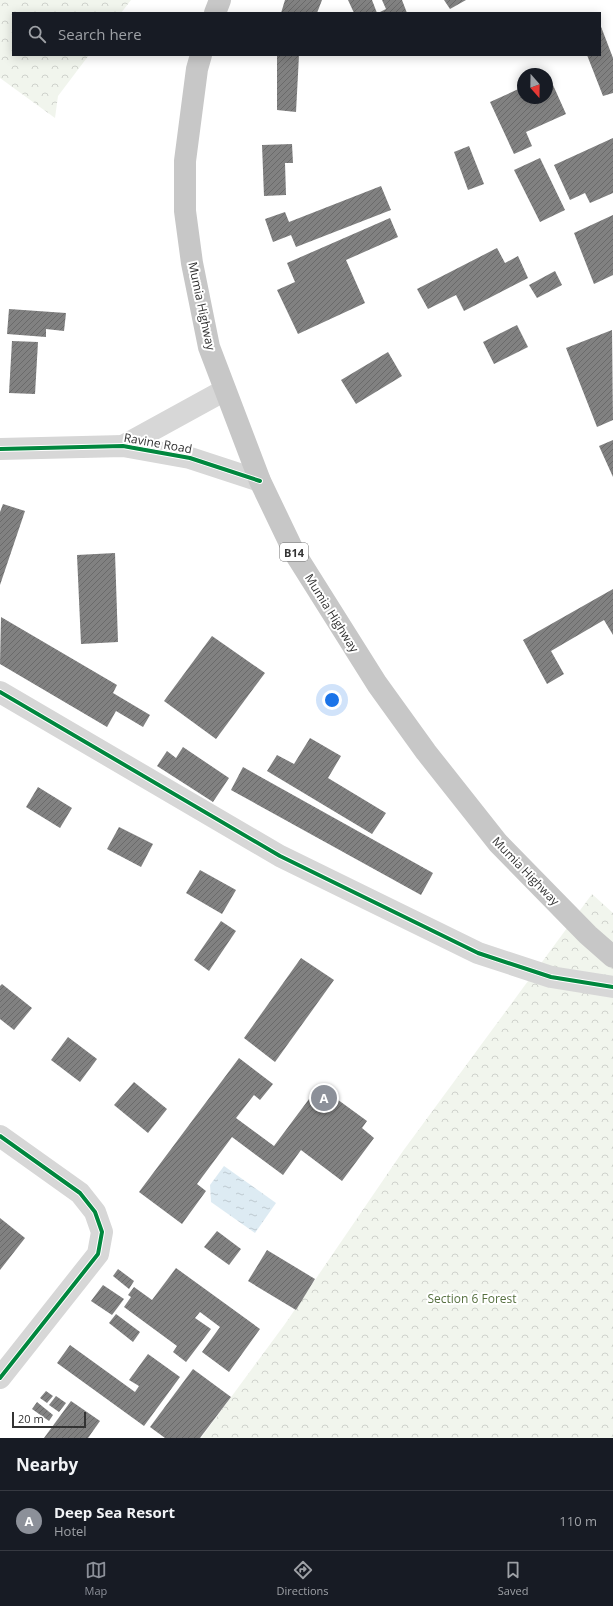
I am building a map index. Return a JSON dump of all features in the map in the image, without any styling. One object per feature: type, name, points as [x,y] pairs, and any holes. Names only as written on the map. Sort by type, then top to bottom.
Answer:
[{"type":"highway","points":[[216,12],[220,0]]},
{"type":"highway","name":"Mumia Highway","points":[[201,56],[197,69],[185,161],[185,211],[192,263],[209,347],[260,481],[294,552],[376,684],[426,752],[498,843],[588,935],[613,957]]},
{"type":"street","name":"Ravine Road","points":[[123,446],[225,390]]},
{"type":"street","name":"Ravine Road","points":[[0,449],[123,446],[190,458],[260,481]]},
{"type":"street","points":[[0,692],[280,856],[478,953],[552,977],[613,987]]},
{"type":"street","points":[[0,1136],[80,1193],[95,1212],[102,1232],[98,1254],[0,1378]]},
{"type":"green space","points":[[0,0],[131,0],[122,12],[12,12],[12,56],[88,56],[58,96],[55,118],[0,78]]},
{"type":"green space","name":"Section 6 Forest","points":[[592,894],[613,913],[613,1438],[201,1438],[285,1324],[403,1151]]},
{"type":"water","points":[[224,1166],[276,1203],[255,1233],[211,1202],[210,1185]]},
{"type":"building","points":[[285,0],[322,0],[317,12],[281,12]]},
{"type":"building","points":[[348,0],[372,0],[377,12],[354,12]]},
{"type":"building","points":[[382,0],[402,0],[407,12],[380,12],[386,9]]},
{"type":"building","points":[[444,0],[466,0],[450,9]]},
{"type":"building","points":[[601,27],[613,58],[613,93],[603,96],[587,56],[601,56]]},
{"type":"building","points":[[277,56],[299,56],[296,112],[277,110]]},
{"type":"building","points":[[553,85],[566,114],[526,132],[532,146],[514,154],[490,102],[517,90],[517,104],[553,104]]},
{"type":"building","points":[[613,138],[613,193],[590,203],[585,193],[570,200],[554,165]]},
{"type":"building","points":[[292,144],[293,163],[285,163],[286,195],[264,196],[262,145]]},
{"type":"building","points":[[469,146],[484,184],[468,190],[454,152]]},
{"type":"building","points":[[540,158],[565,210],[540,222],[514,170]]},
{"type":"building","points":[[381,186],[391,210],[296,247],[291,235],[273,242],[265,219],[285,212],[289,222]]},
{"type":"building","points":[[613,215],[613,275],[594,284],[574,233]]},
{"type":"building","points":[[390,218],[398,237],[346,260],[365,303],[298,334],[277,290],[295,282],[287,263]]},
{"type":"building","points":[[497,248],[505,263],[518,256],[528,278],[464,311],[456,295],[428,309],[417,289]]},
{"type":"building","points":[[555,271],[562,285],[537,298],[529,285]]},
{"type":"building","points":[[9,309],[66,313],[64,331],[46,329],[46,337],[7,334]]},
{"type":"building","points":[[517,325],[528,347],[494,364],[483,342]]},
{"type":"building","points":[[612,330],[613,420],[597,427],[566,348]]},
{"type":"building","points":[[12,341],[38,342],[35,394],[9,393]]},
{"type":"building","points":[[388,352],[402,376],[356,404],[341,380]]},
{"type":"building","points":[[613,440],[613,477],[599,446]]},
{"type":"building","points":[[3,504],[25,511],[0,585],[0,512]]},
{"type":"building","points":[[115,553],[118,642],[81,644],[77,555]]},
{"type":"building","points":[[613,589],[613,635],[604,620],[551,651],[564,674],[547,684],[523,640]]},
{"type":"building","points":[[1,617],[117,685],[113,693],[150,715],[143,727],[116,711],[107,727],[0,664]]},
{"type":"building","points":[[212,636],[265,673],[216,739],[164,701]]},
{"type":"building","points":[[310,738],[341,756],[328,778],[386,813],[372,834],[267,771],[277,755],[294,764]]},
{"type":"building","points":[[183,747],[229,778],[213,802],[157,766],[167,751],[176,758]]},
{"type":"building","points":[[243,767],[433,873],[421,895],[231,790]]},
{"type":"building","points":[[38,787],[72,808],[60,828],[26,807]]},
{"type":"building","points":[[119,827],[153,844],[141,867],[107,849]]},
{"type":"building","points":[[200,870],[236,890],[222,914],[186,893]]},
{"type":"building","points":[[221,921],[236,931],[209,971],[194,960]]},
{"type":"building","points":[[301,958],[334,980],[275,1062],[244,1038]]},
{"type":"building","points":[[2,984],[32,1008],[14,1030],[0,1019],[0,986]]},
{"type":"building","points":[[68,1037],[97,1059],[80,1082],[51,1060]]},
{"type":"building","points":[[239,1058],[273,1084],[260,1100],[254,1095],[236,1118],[274,1146],[312,1095],[323,1104],[330,1094],[367,1121],[362,1128],[374,1138],[342,1181],[301,1150],[283,1175],[232,1137],[197,1184],[206,1191],[182,1224],[139,1192]]},
{"type":"building","points":[[134,1082],[167,1109],[148,1133],[114,1105]]},
{"type":"building","points":[[0,1218],[25,1238],[0,1270]]},
{"type":"building","points":[[217,1231],[241,1249],[229,1265],[204,1247]]},
{"type":"building","points":[[267,1250],[315,1279],[296,1310],[248,1281]]},
{"type":"building","points":[[176,1268],[260,1329],[229,1372],[202,1352],[220,1327],[200,1312],[195,1318],[211,1329],[186,1362],[173,1352],[177,1346],[124,1307],[131,1297],[128,1295],[134,1287],[152,1300]]},
{"type":"building","points":[[118,1269],[134,1281],[129,1289],[113,1276]]},
{"type":"building","points":[[103,1285],[124,1299],[112,1315],[91,1301]]},
{"type":"building","points":[[116,1314],[140,1332],[133,1342],[109,1323]]},
{"type":"building","points":[[70,1345],[135,1392],[139,1386],[129,1380],[148,1354],[180,1377],[144,1426],[57,1363]]},
{"type":"building","points":[[193,1369],[231,1397],[200,1438],[165,1438],[150,1427]]},
{"type":"building","points":[[46,1391],[53,1396],[47,1403],[40,1398]]},
{"type":"building","points":[[56,1396],[66,1403],[59,1412],[49,1405]]},
{"type":"building","points":[[71,1401],[100,1421],[88,1438],[44,1438]]},
{"type":"building","points":[[37,1402],[53,1415],[49,1421],[32,1409]]},
{"type":"cycle path","points":[[0,449],[123,446],[190,458],[260,481]]},
{"type":"cycle path","points":[[0,692],[280,856],[478,953],[551,977],[613,987]]},
{"type":"cycle path","points":[[0,1136],[80,1193],[95,1212],[102,1232],[98,1254],[0,1378]]},
{"type":"place","name":"Deep Sea Resort","points":[[324,1098]]}]
